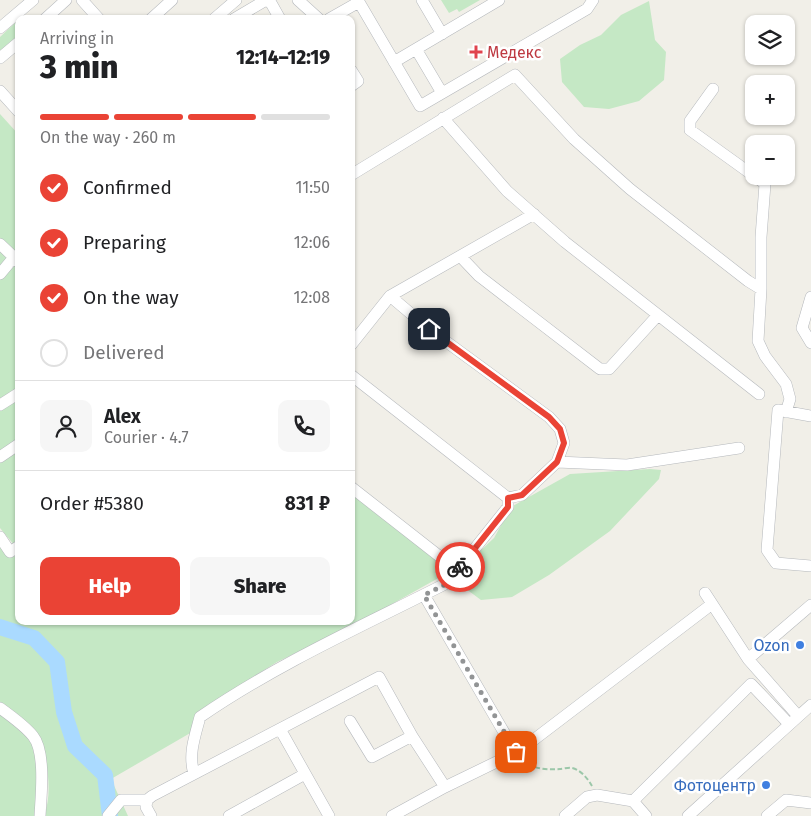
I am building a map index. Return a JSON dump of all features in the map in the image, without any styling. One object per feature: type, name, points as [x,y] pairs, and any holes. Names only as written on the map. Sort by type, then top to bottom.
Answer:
[{"type":"street","points":[[0,28],[32,0]]},
{"type":"street","points":[[49,15],[66,0]]},
{"type":"street","points":[[82,0],[95,15]]},
{"type":"street","points":[[155,15],[172,0]]},
{"type":"street","points":[[219,15],[236,0]]},
{"type":"street","points":[[241,15],[266,0],[271,3],[278,15]]},
{"type":"street","points":[[298,0],[315,15]]},
{"type":"street","points":[[422,0],[442,34]]},
{"type":"street","points":[[394,62],[499,0]]},
{"type":"street","points":[[336,15],[359,1],[420,106],[587,9],[593,0]]},
{"type":"street","points":[[0,58],[15,45]]},
{"type":"street","points":[[416,49],[442,93]]},
{"type":"street","points":[[355,173],[515,74],[574,139],[630,189],[761,289]]},
{"type":"street","points":[[713,89],[690,121],[690,130],[745,170]]},
{"type":"street","points":[[0,91],[15,107]]},
{"type":"street","points":[[443,118],[507,191],[565,242],[759,394]]},
{"type":"street","points":[[766,185],[761,237],[758,341],[765,356],[786,384],[790,399],[786,412]]},
{"type":"street","points":[[355,340],[390,296],[534,214]]},
{"type":"street","points":[[0,244],[15,256]]},
{"type":"street","points":[[460,256],[480,276],[600,369],[609,369],[658,315]]},
{"type":"street","points":[[0,274],[10,262],[15,260]]},
{"type":"street","points":[[390,296],[429,329],[549,417],[560,429],[564,443],[557,462],[522,495],[508,498]]},
{"type":"street","points":[[811,297],[802,328],[811,343]]},
{"type":"street","points":[[355,378],[508,498]]},
{"type":"street","points":[[0,405],[15,396]]},
{"type":"street","points":[[811,416],[778,410],[767,550],[776,563],[811,566]]},
{"type":"street","points":[[0,457],[15,447]]},
{"type":"street","points":[[557,462],[627,465],[739,448]]},
{"type":"street","points":[[355,490],[457,570]]},
{"type":"street","points":[[194,774],[192,768],[192,746],[200,717],[279,668],[456,579],[457,570],[508,507],[508,498]]},
{"type":"street","points":[[0,537],[10,552],[15,549]]},
{"type":"street","points":[[705,593],[748,659],[798,716]]},
{"type":"street","points":[[424,595],[516,752]]},
{"type":"street","points":[[392,816],[516,752],[712,604]]},
{"type":"street","points":[[748,659],[811,604]]},
{"type":"street","points":[[108,816],[121,800],[147,800],[379,677],[412,736],[445,787]]},
{"type":"street","points":[[632,801],[751,684],[789,724]]},
{"type":"street","points":[[688,816],[811,705]]},
{"type":"street","points":[[0,708],[34,737],[38,745],[41,760],[40,816]]},
{"type":"street","points":[[350,721],[372,757],[412,736]]},
{"type":"street","points":[[280,729],[329,816]]},
{"type":"street","points":[[229,816],[305,774]]},
{"type":"street","points":[[566,816],[587,797],[597,795],[632,801],[646,816]]},
{"type":"street","points":[[147,800],[146,807],[152,816]]},
{"type":"street","points":[[767,816],[786,800],[811,803]]},
{"type":"path","points":[[516,752],[526,763],[542,769],[572,768],[584,775],[597,795]]},
{"type":"green space","points":[[441,0],[480,0],[459,12],[457,9],[449,13]]},
{"type":"green space","points":[[649,1],[655,40],[666,52],[664,80],[639,101],[609,109],[584,107],[562,82],[560,59],[580,45],[601,35],[621,15]]},
{"type":"green space","points":[[15,23],[15,41],[0,54],[0,37]]},
{"type":"green space","points":[[0,114],[15,131],[15,252],[0,238]]},
{"type":"green space","points":[[0,247],[15,261],[15,445],[0,455]]},
{"type":"green space","points":[[15,451],[15,546],[0,528],[0,461]]},
{"type":"green space","points":[[661,470],[659,479],[610,531],[549,575],[512,597],[481,600],[458,583],[464,566],[494,538],[511,507],[570,474]]},
{"type":"green space","points":[[355,492],[451,571],[355,624]]},
{"type":"green space","points":[[0,542],[13,557],[15,556],[15,625],[354,625],[277,662],[197,712],[192,732],[111,779],[128,816],[44,816],[49,791],[44,750],[35,816],[0,816]]},
{"type":"waterway","points":[[0,627],[34,638],[57,662],[64,712],[75,746],[105,775],[110,816]]},
{"type":"way so far","points":[[460,567],[457,570],[456,579],[424,595],[516,752]]},
{"type":"place","name":"Медекс","points":[[476,52]]},
{"type":"place","name":"Ozon","points":[[800,645]]},
{"type":"place","name":"Фотоцентр","points":[[766,785]]},
{"type":"route","points":[[429,329],[549,417],[560,429],[564,443],[557,462],[522,495],[508,498],[508,507],[460,567]]}]
